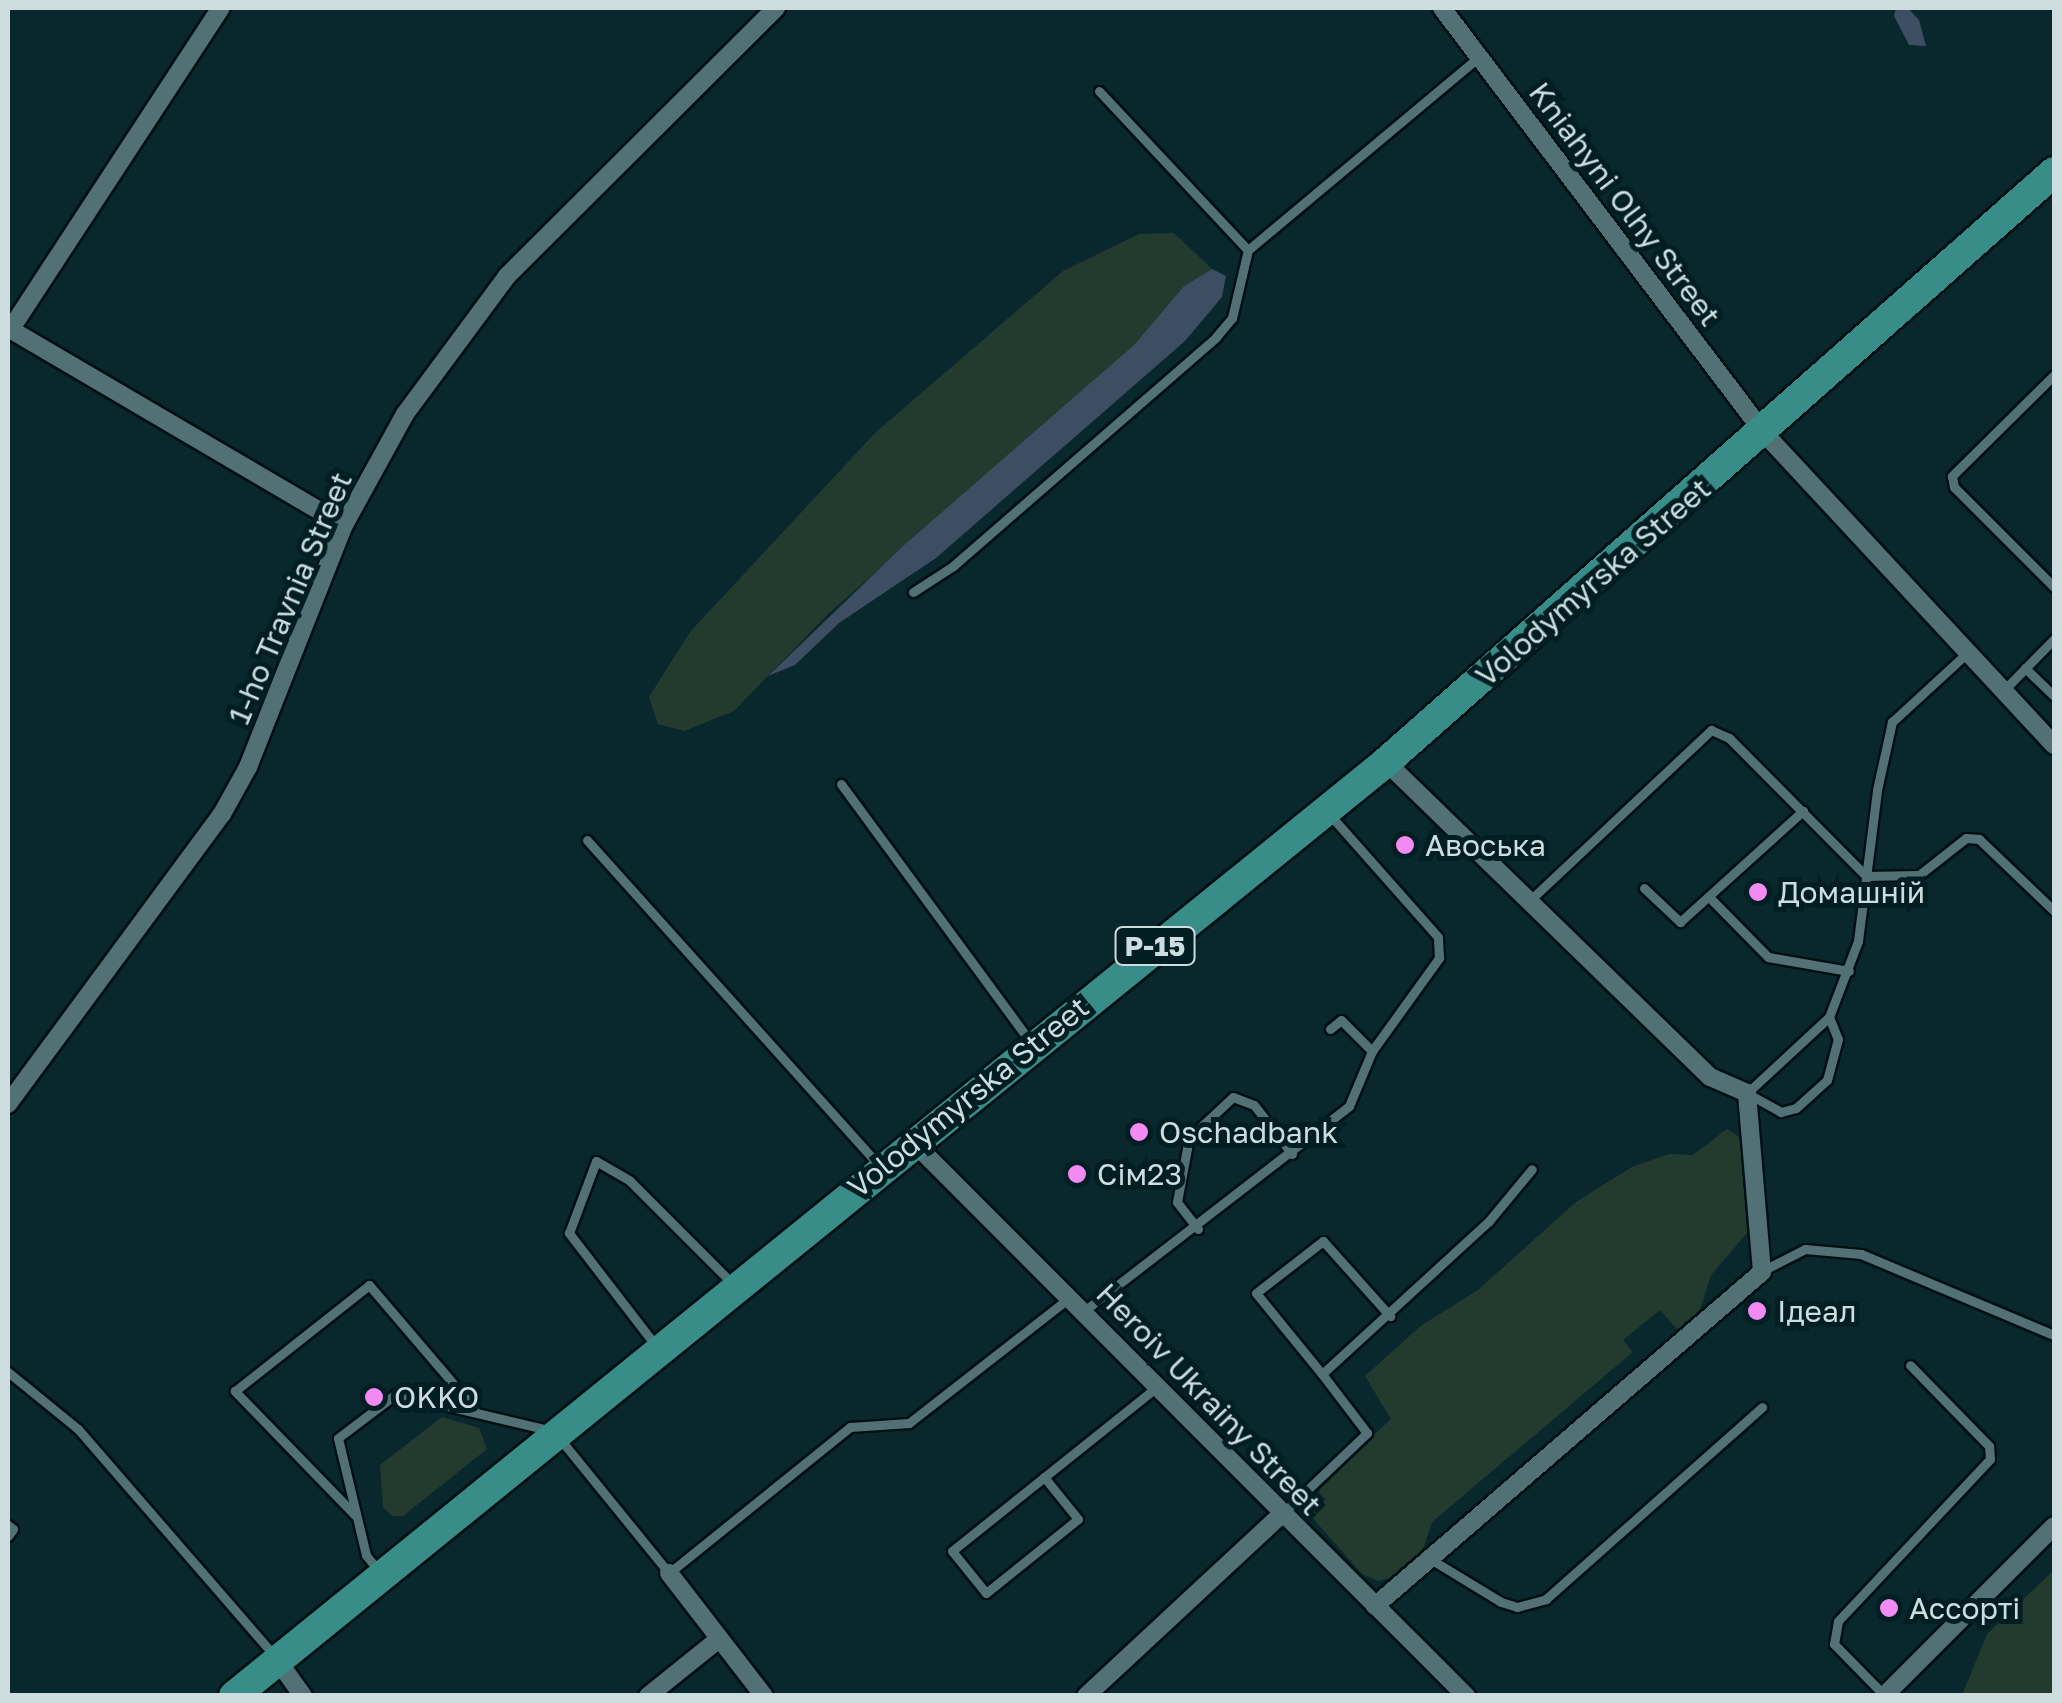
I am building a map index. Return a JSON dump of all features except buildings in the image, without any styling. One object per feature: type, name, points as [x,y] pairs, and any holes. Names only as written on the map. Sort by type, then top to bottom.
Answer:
[{"type":"main road","name":"Volodymyrska Street","points":[[234,1696],[657,1347],[1386,762],[1764,434],[2054,172]]},
{"type":"street","points":[[221,8],[8,330],[344,525]]},
{"type":"street","name":"1-ho Travnia Street","points":[[8,1104],[222,814],[248,767],[344,525],[405,414],[507,276],[776,8]]},
{"type":"street","name":"Kniahyni Olhy Street","points":[[1442,8],[1764,434],[2054,744]]},
{"type":"street","points":[[1375,1606],[1762,1272],[1747,1092],[1717,1083],[1527,903],[1386,762]]},
{"type":"street","name":"Heroiv Ukrainy Street","points":[[914,1142],[1466,1696]]},
{"type":"street","points":[[1086,1696],[1282,1514]]},
{"type":"street","points":[[1884,1695],[2054,1526]]},
{"type":"street","points":[[669,1573],[760,1690],[780,1696]]},
{"type":"street","points":[[648,1696],[719,1639]]},
{"type":"street","points":[[278,1661],[304,1696]]},
{"type":"lane","points":[[913,592],[953,566],[1216,337],[1232,318],[1248,250],[1480,56]]},
{"type":"lane","points":[[1099,92],[1248,250]]},
{"type":"lane","points":[[2054,375],[1952,476],[1954,486],[2054,588]]},
{"type":"lane","points":[[2003,691],[2054,639]]},
{"type":"lane","points":[[1829,1017],[1838,1039],[1827,1080],[1796,1108],[1781,1112],[1747,1092],[1829,1017],[1850,971],[1892,722],[1967,653]]},
{"type":"lane","points":[[2025,668],[2054,696]]},
{"type":"lane","points":[[1527,903],[1712,730],[1729,738],[1866,876],[1919,875],[1966,838],[1979,840],[2054,910]]},
{"type":"lane","points":[[841,784],[1032,1043]]},
{"type":"lane","points":[[1084,1311],[1198,1229],[1349,1106],[1372,1051],[1444,948],[1326,810]]},
{"type":"lane","points":[[1644,888],[1680,922],[1803,811]]},
{"type":"lane","points":[[587,840],[881,1168]]},
{"type":"lane","points":[[1710,898],[1768,957],[1850,971]]},
{"type":"lane","points":[[1330,1029],[1341,1020],[1372,1051]]},
{"type":"lane","points":[[1198,1229],[1177,1202],[1189,1138],[1233,1097],[1254,1105],[1292,1154]]},
{"type":"lane","points":[[657,1347],[568,1233],[596,1161],[630,1181],[734,1286]]},
{"type":"lane","points":[[1322,1374],[1390,1316],[1489,1221],[1532,1169]]},
{"type":"lane","points":[[1282,1514],[1367,1433],[1256,1293],[1323,1241],[1390,1316]]},
{"type":"lane","points":[[1762,1272],[1806,1248],[1861,1254],[2054,1335]]},
{"type":"lane","points":[[357,1518],[235,1391],[369,1285],[476,1410]]},
{"type":"lane","points":[[382,1575],[366,1555],[338,1438],[396,1394],[476,1410],[555,1432],[669,1573],[850,1427],[894,1429],[909,1422],[1071,1296]]},
{"type":"lane","points":[[1884,1695],[1834,1644],[1838,1621],[1990,1459],[1988,1446],[1910,1366]]},
{"type":"lane","points":[[8,1372],[78,1429],[278,1661]]},
{"type":"lane","points":[[1044,1477],[1078,1519],[986,1593],[952,1551],[1044,1477],[1158,1386]]},
{"type":"lane","points":[[1432,1560],[1501,1602],[1517,1606],[1546,1599],[1762,1407]]},
{"type":"lane","points":[[8,1524],[13,1529],[8,1536]]},
{"type":"green space","points":[[1174,233],[1212,269],[1184,286],[1134,345],[829,613],[734,711],[684,731],[658,724],[649,697],[690,632],[875,433],[1063,271],[1139,234]]},
{"type":"green space","points":[[1727,1129],[1741,1138],[1747,1233],[1711,1275],[1699,1313],[1678,1330],[1660,1310],[1623,1340],[1633,1352],[1432,1522],[1421,1555],[1394,1577],[1378,1581],[1362,1574],[1310,1515],[1323,1482],[1391,1419],[1365,1376],[1422,1325],[1478,1290],[1576,1202],[1632,1167],[1669,1154],[1693,1155]]},
{"type":"green space","points":[[442,1417],[479,1428],[487,1449],[403,1516],[392,1516],[383,1507],[380,1465]]},
{"type":"green space","points":[[2054,1570],[2054,1695],[1962,1695],[1987,1634]]},
{"type":"water","points":[[1896,8],[1908,8],[1919,20],[1926,46],[1909,45],[1894,16]]},
{"type":"water","points":[[1212,269],[1226,276],[1222,297],[1185,341],[936,558],[839,623],[795,665],[768,676],[902,547],[1134,345],[1184,286]]},
{"type":"place","name":"Авоська","points":[[1405,845]]},
{"type":"place","name":"Домашній","points":[[1758,892]]},
{"type":"place","name":"Oschadbank","points":[[1139,1132]]},
{"type":"place","name":"Сім23","points":[[1077,1174]]},
{"type":"place","name":"Ідеал","points":[[1757,1311]]},
{"type":"place","name":"OKKO","points":[[374,1397]]},
{"type":"place","name":"Ассорті","points":[[1889,1608]]}]
